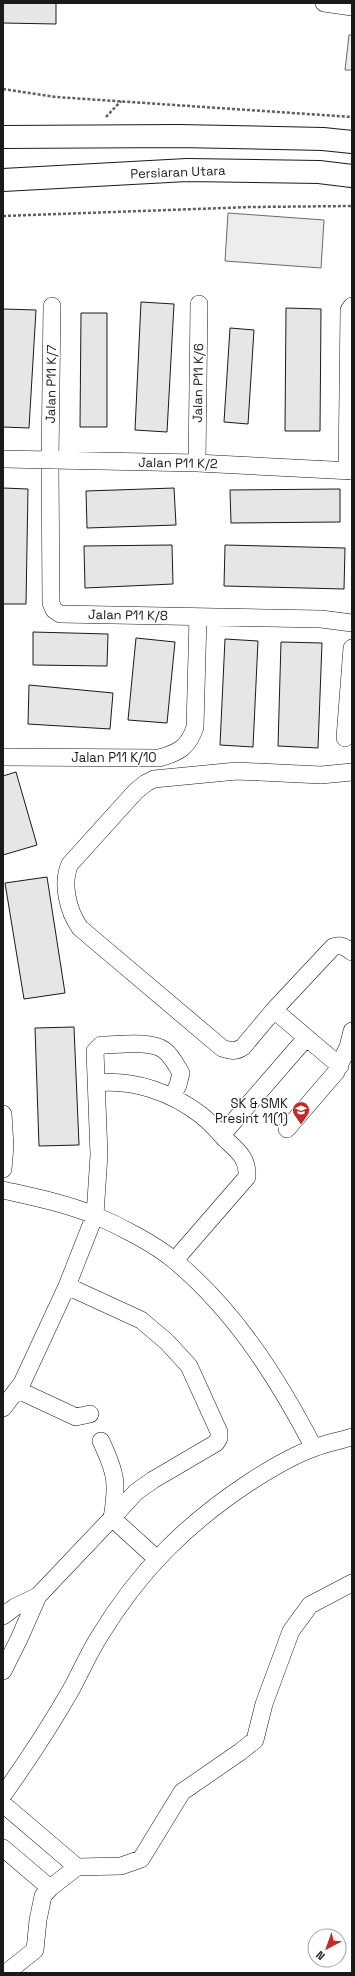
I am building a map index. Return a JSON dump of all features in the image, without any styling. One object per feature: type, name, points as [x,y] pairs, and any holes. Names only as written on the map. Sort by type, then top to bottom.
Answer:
[{"type":"main road","points":[[3,137],[179,136],[323,139],[352,142]]},
{"type":"main road","name":"Persiaran Utara","points":[[3,180],[186,170],[319,172],[352,176]]},
{"type":"street","points":[[324,3],[352,7]]},
{"type":"street","name":"Jalan P11 K/6","points":[[197,463],[199,304]]},
{"type":"street","name":"Jalan P11 K/7","points":[[50,461],[52,306]]},
{"type":"street","points":[[349,471],[350,308]]},
{"type":"street","name":"Jalan P11 K/2","points":[[3,459],[197,463],[349,471]]},
{"type":"street","name":"Jalan P11 K/8","points":[[50,461],[51,603],[54,610],[60,614],[321,619],[352,623]]},
{"type":"street","name":"Jalan P11 K/10","points":[[3,758],[159,758],[173,755],[185,748],[192,738],[195,727],[198,617]]},
{"type":"street","points":[[345,738],[352,648]]},
{"type":"street","points":[[352,772],[321,775],[237,771],[154,779],[136,790],[70,864],[66,873],[65,881],[71,910],[80,928],[222,1048],[231,1051],[243,1047],[274,1010],[333,947],[339,945],[344,946],[352,952]]},
{"type":"street","points":[[274,1010],[340,1066]]},
{"type":"street","points":[[287,1129],[340,1066],[352,1031]]},
{"type":"street","points":[[222,1135],[306,1038]]},
{"type":"street","points":[[3,1408],[18,1390],[67,1286],[94,1215],[99,1155],[95,1051],[101,1045],[142,1044],[163,1049],[174,1060],[181,1073],[178,1085],[172,1097]]},
{"type":"street","points":[[96,1083],[115,1081],[136,1084],[172,1097],[202,1116],[244,1157],[247,1167],[247,1177],[175,1260]]},
{"type":"street","points":[[3,1114],[5,1146],[3,1169]]},
{"type":"street","points":[[3,1190],[59,1202],[94,1215],[140,1238],[175,1260],[208,1292],[245,1334],[287,1397],[314,1448]]},
{"type":"street","points":[[3,1616],[16,1607],[38,1596],[136,1492],[153,1480],[216,1443],[219,1438],[218,1432],[189,1366],[167,1342],[141,1320],[67,1286]]},
{"type":"street","points":[[18,1390],[76,1417],[90,1414]]},
{"type":"street","points":[[3,1795],[33,1753],[72,1687],[99,1637],[126,1597],[157,1559],[177,1538],[216,1504],[275,1466],[314,1448],[352,1437]]},
{"type":"street","points":[[101,1441],[112,1465],[117,1490],[112,1518]]},
{"type":"street","points":[[112,1518],[157,1559]]},
{"type":"street","points":[[6,1973],[35,1950],[38,1920],[43,1896],[50,1888],[77,1867],[121,1866],[141,1859],[182,1792],[255,1740],[264,1704],[291,1631],[310,1605],[352,1583]]},
{"type":"street","points":[[3,1671],[19,1640],[38,1596]]},
{"type":"street","points":[[3,1804],[77,1867]]},
{"type":"street","points":[[3,1848],[50,1888]]},
{"type":"path","points":[[3,88],[56,97],[352,117]]},
{"type":"path","points":[[3,216],[243,207],[352,206]]},
{"type":"shaded area","points":[[349,35],[352,35],[352,70],[345,70]]},
{"type":"shaded area","points":[[228,213],[324,220],[321,268],[225,261]]},
{"type":"building","points":[[3,3],[56,3],[56,24],[3,23]]},
{"type":"building","points":[[141,302],[174,304],[167,432],[135,430]]},
{"type":"building","points":[[286,308],[321,309],[320,431],[285,431]]},
{"type":"building","points":[[3,309],[36,310],[29,428],[3,427]]},
{"type":"building","points":[[81,313],[107,313],[107,427],[80,427]]},
{"type":"building","points":[[230,328],[254,330],[248,424],[224,422]]},
{"type":"building","points":[[3,488],[28,489],[26,604],[3,604]]},
{"type":"building","points":[[174,488],[176,525],[87,528],[86,491]]},
{"type":"building","points":[[340,489],[340,522],[231,523],[230,490]]},
{"type":"building","points":[[172,545],[173,584],[85,588],[84,546]]},
{"type":"building","points":[[225,545],[345,548],[344,589],[224,586]]},
{"type":"building","points":[[33,632],[108,634],[107,666],[33,665]]},
{"type":"building","points":[[136,638],[175,642],[167,723],[128,720]]},
{"type":"building","points":[[225,639],[258,641],[253,747],[220,745]]},
{"type":"building","points":[[281,642],[322,643],[318,748],[278,746]]},
{"type":"building","points":[[29,685],[113,693],[110,729],[28,724]]},
{"type":"building","points":[[16,772],[37,845],[3,855],[3,776]]},
{"type":"building","points":[[47,877],[65,993],[24,999],[5,883]]},
{"type":"building","points":[[74,1027],[79,1145],[39,1146],[35,1028]]},
{"type":"place","name":"SK & SMK Presint 11(1)","points":[[301,1125]]}]
